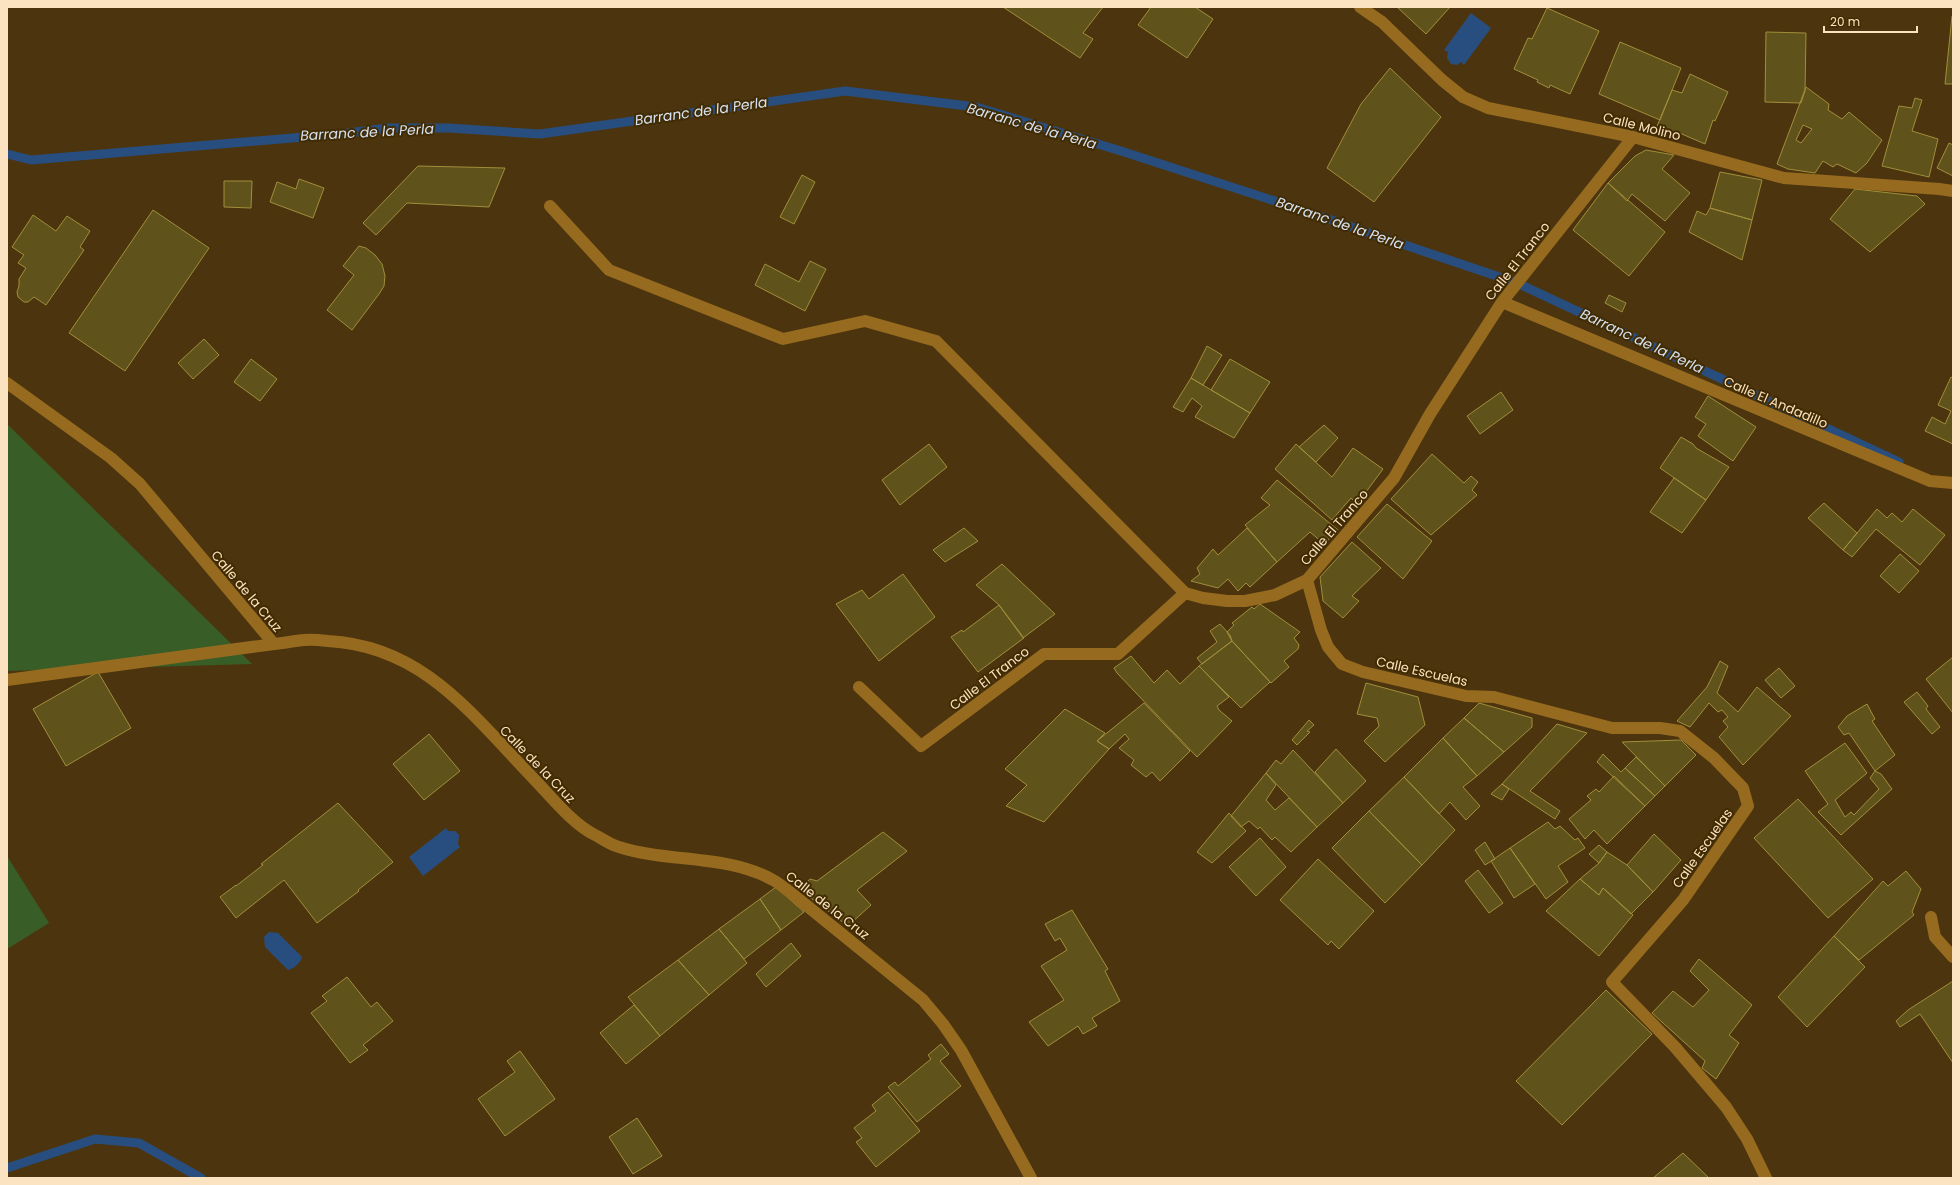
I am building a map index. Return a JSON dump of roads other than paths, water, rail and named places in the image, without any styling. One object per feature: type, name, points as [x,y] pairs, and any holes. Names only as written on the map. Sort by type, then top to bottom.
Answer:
[{"type":"street","name":"Calle Molino","points":[[1360,7],[1382,22],[1442,80],[1463,97],[1488,108],[1632,137],[1784,178],[1953,191]]},
{"type":"street","name":"Calle El Tranco","points":[[859,687],[921,746],[1044,654],[1118,654],[1185,593],[1219,600],[1246,601],[1275,595],[1307,580],[1394,478],[1430,414],[1502,302],[1632,137]]},
{"type":"street","points":[[550,206],[609,270],[783,339],[864,321],[936,341],[1185,593]]},
{"type":"street","name":"Calle El Andadillo","points":[[1502,302],[1930,481],[1953,483]]},
{"type":"street","name":"Calle de la Cruz","points":[[7,384],[111,458],[140,484],[274,644],[305,640],[344,642],[372,647],[400,659],[421,670],[446,688],[568,814],[592,834],[618,847],[650,854],[723,864],[749,870],[773,880],[923,1000],[943,1024],[961,1050],[1031,1178]]},
{"type":"street","name":"Calle Escuelas","points":[[1307,580],[1321,630],[1328,647],[1342,664],[1363,672],[1466,696],[1494,697],[1612,728],[1660,728],[1680,731],[1714,758],[1743,788],[1748,806],[1683,900],[1612,982],[1675,1047],[1726,1108],[1747,1139],[1766,1178]]},
{"type":"street","points":[[7,680],[274,644]]},
{"type":"street","points":[[1931,917],[1935,937],[1953,957]]},
{"type":"water","points":[[1471,13],[1491,28],[1464,65],[1461,62],[1457,65],[1451,64],[1447,58],[1448,52],[1444,50]]},
{"type":"water","points":[[446,828],[448,831],[455,831],[459,835],[458,844],[460,847],[423,876],[409,857]]},
{"type":"water","points":[[269,932],[278,933],[302,957],[295,967],[288,970],[265,947],[264,937]]},
{"type":"waterway","name":"Barranc de la Perla","points":[[7,154],[31,160],[340,134],[388,128],[449,128],[540,134],[845,91],[976,107],[1121,151],[1287,205],[1517,283],[1899,462]]},
{"type":"waterway","points":[[7,1168],[95,1139],[139,1143],[201,1178]]}]
